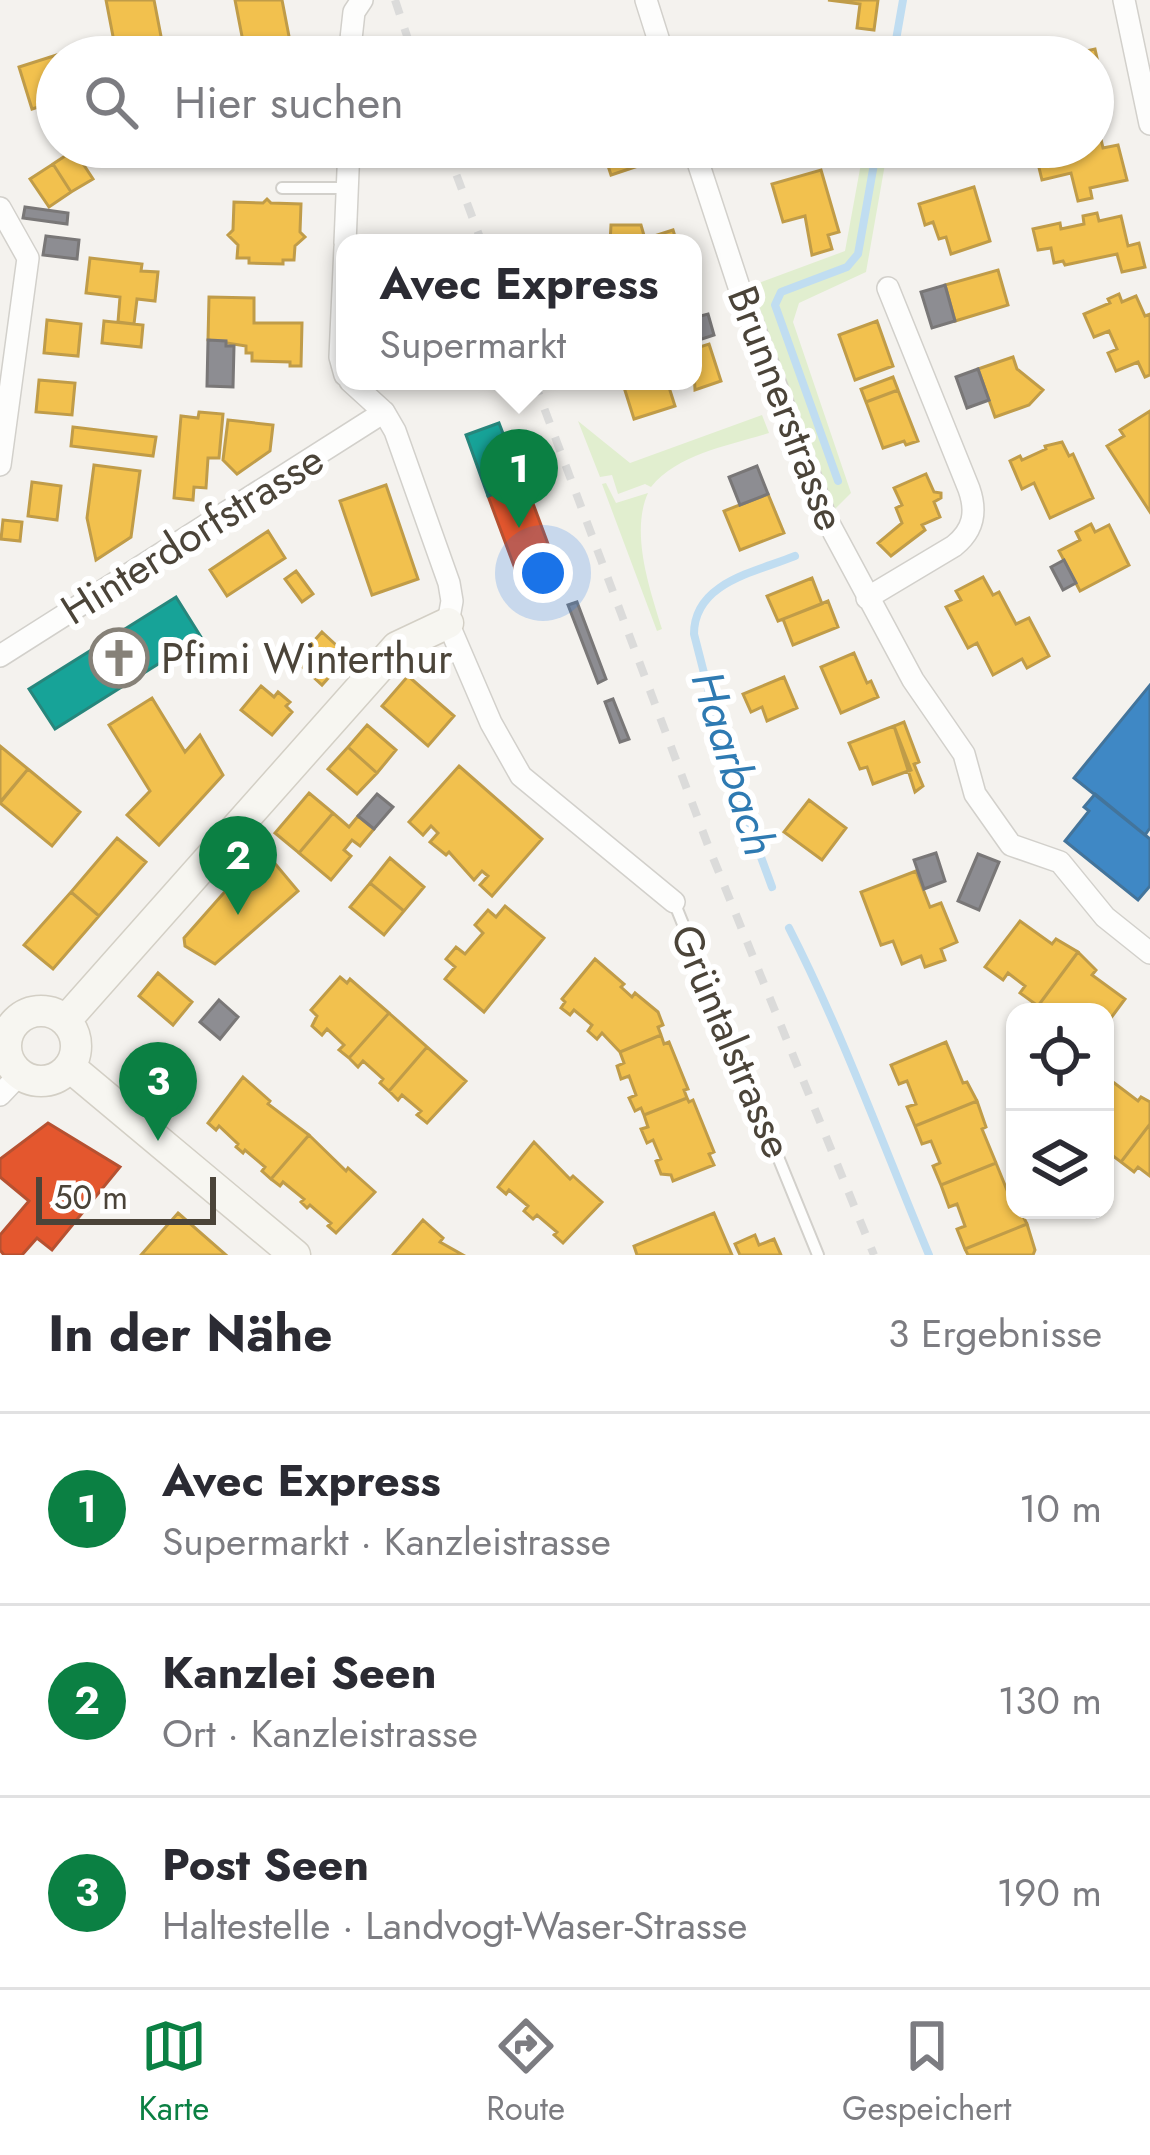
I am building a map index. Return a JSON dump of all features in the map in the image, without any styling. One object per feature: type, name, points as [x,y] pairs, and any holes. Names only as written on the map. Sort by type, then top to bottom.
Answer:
[{"type":"street","points":[[351,36],[354,12],[362,0]]},
{"type":"street","points":[[646,0],[657,36]]},
{"type":"street","points":[[1124,0],[1150,124]]},
{"type":"street","points":[[346,234],[348,168]]},
{"type":"street","name":"Brunnerstrasse","points":[[700,168],[826,518],[914,680],[964,754],[975,794],[1011,845],[1060,862],[1105,917],[1150,953]]},
{"type":"street","points":[[0,208],[28,258],[0,464]]},
{"type":"street","points":[[867,598],[964,538],[974,518],[969,489],[888,288]]},
{"type":"street","points":[[360,390],[384,412]]},
{"type":"street","name":"Grüntalstrasse","points":[[384,412],[449,584],[448,623],[490,723],[521,776],[674,902]]},
{"type":"street","name":"Hinterdorfstrasse","points":[[0,656],[384,412]]},
{"type":"street","points":[[66,1020],[397,647],[448,623]]},
{"type":"street","points":[[46,1010],[66,1020],[77,1043],[70,1067],[46,1081],[10,1085],[8,1015],[46,1010]]},
{"type":"street","points":[[70,1067],[295,1255]]},
{"type":"lane","points":[[282,188],[348,188]]},
{"type":"lane","name":"Grüntalstrasse","points":[[674,902],[818,1255]]},
{"type":"green space","points":[[860,168],[884,168],[866,272],[799,303],[793,322],[851,493],[826,518],[740,290],[845,251]]},
{"type":"green space","points":[[762,415],[769,433],[706,452],[676,466],[651,487],[645,484],[618,494],[612,475],[600,477],[578,421],[630,463]]},
{"type":"green space","points":[[606,483],[616,503],[648,493],[641,543],[662,629],[657,631],[602,484]]},
{"type":"building: Wohnen","points":[[106,0],[154,0],[161,36],[113,36]]},
{"type":"building: Wohnen","points":[[235,0],[282,0],[289,36],[242,36]]},
{"type":"building: Wohnen","points":[[828,0],[878,0],[874,30],[857,28],[860,4]]},
{"type":"building: Wohnen","points":[[36,62],[36,108],[32,109],[19,67]]},
{"type":"building: Wohnen","points":[[1118,145],[1127,180],[1090,188],[1092,198],[1078,201],[1071,173],[1042,180],[1039,168],[1114,168],[1114,146]]},
{"type":"building: Wohnen","points":[[56,168],[86,168],[93,179],[71,192]]},
{"type":"building: Wohnen","points":[[56,168],[71,192],[49,207],[30,179]]},
{"type":"building: Wohnen","points":[[821,170],[839,232],[828,235],[832,249],[812,255],[805,216],[783,222],[772,184]]},
{"type":"building: Wohnen","points":[[974,187],[990,241],[951,254],[946,237],[939,239],[933,222],[925,225],[919,204]]},
{"type":"building: Wohnen","points":[[267,199],[301,204],[300,232],[305,237],[295,246],[294,260],[283,260],[283,264],[237,258],[238,245],[228,235],[233,230],[234,202],[263,203]]},
{"type":"building: Wohnen","points":[[1097,213],[1099,221],[1121,216],[1128,246],[1139,243],[1145,267],[1122,272],[1117,254],[1065,265],[1054,263],[1051,248],[1038,250],[1033,229],[1084,224],[1083,216]]},
{"type":"building: Wohnen","points":[[611,225],[641,225],[644,234],[610,234]]},
{"type":"building: Wohnen","points":[[90,258],[142,264],[141,271],[158,272],[155,301],[137,299],[134,324],[118,322],[120,297],[86,293]]},
{"type":"building: Wohnen","points":[[998,270],[1008,305],[955,321],[945,285]]},
{"type":"building: Wohnen","points":[[1119,294],[1122,302],[1136,296],[1145,316],[1150,314],[1150,375],[1145,377],[1138,362],[1116,371],[1108,353],[1117,349],[1109,331],[1094,337],[1084,314]]},
{"type":"building: Wohnen","points":[[209,297],[254,298],[254,323],[302,323],[301,366],[252,361],[246,346],[208,340]]},
{"type":"building: Wohnen","points":[[47,320],[81,324],[78,356],[44,353]]},
{"type":"building: Wohnen","points":[[104,321],[143,325],[141,347],[102,343]]},
{"type":"building: Wohnen","points":[[877,321],[893,366],[855,380],[839,335]]},
{"type":"building: Wohnen","points":[[709,344],[721,381],[702,388],[702,346]]},
{"type":"building: Wohnen","points":[[1013,357],[1017,369],[1043,390],[1029,405],[995,417],[978,369]]},
{"type":"building: Wohnen","points":[[893,377],[898,390],[866,402],[861,389]]},
{"type":"building: Wohnen","points":[[39,380],[75,383],[72,415],[36,412]]},
{"type":"building: Wohnen","points":[[625,390],[670,390],[675,406],[634,419]]},
{"type":"building: Wohnen","points":[[898,390],[918,441],[883,448],[866,402]]},
{"type":"building: Wohnen","points":[[1150,411],[1150,512],[1107,446],[1124,436],[1120,430]]},
{"type":"building: Wohnen","points":[[199,412],[223,414],[219,458],[208,458],[206,488],[194,487],[193,500],[174,498],[181,416],[198,418]]},
{"type":"building: Wohnen","points":[[228,420],[273,425],[270,451],[237,474],[223,460]]},
{"type":"building: Wohnen","points":[[73,427],[156,437],[153,456],[71,446]]},
{"type":"building: Wohnen","points":[[1062,442],[1069,456],[1073,454],[1093,498],[1050,518],[1034,483],[1022,489],[1010,461]]},
{"type":"building: Wohnen","points":[[94,465],[140,471],[131,537],[96,560],[87,518]]},
{"type":"building: Wohnen","points":[[926,474],[934,492],[941,493],[934,502],[940,517],[922,525],[925,530],[891,556],[878,543],[902,523],[896,508],[902,505],[894,488]]},
{"type":"building: Wohnen","points":[[32,482],[61,486],[57,520],[28,516]]},
{"type":"building: Wohnen","points":[[386,485],[418,579],[372,595],[340,501]]},
{"type":"building: Wohnen","points":[[768,494],[784,533],[740,550],[724,511]]},
{"type":"building: Wohnen","points":[[3,520],[22,522],[20,541],[1,539]]},
{"type":"building: Wohnen","points":[[1091,524],[1095,532],[1109,525],[1129,565],[1080,591],[1059,551],[1080,540],[1076,532]]},
{"type":"building: Wohnen","points":[[268,531],[285,558],[227,596],[210,570]]},
{"type":"building: Wohnen","points":[[296,571],[313,594],[302,602],[285,579]]},
{"type":"building: Wohnen","points":[[983,577],[993,595],[999,592],[1016,624],[1029,618],[1049,656],[1027,668],[1022,659],[993,675],[977,643],[968,648],[946,607],[961,600],[956,591]]},
{"type":"building: Wohnen","points":[[812,578],[822,604],[778,621],[767,596]]},
{"type":"building: Wohnen","points":[[828,601],[838,627],[793,645],[783,619]]},
{"type":"building: Wohnen","points":[[322,632],[348,656],[322,685],[296,661]]},
{"type":"building: Wohnen","points":[[854,653],[878,697],[841,713],[821,667]]},
{"type":"building: Wohnen","points":[[408,676],[454,716],[428,746],[382,706]]},
{"type":"building: Wohnen","points":[[784,677],[797,708],[767,721],[762,707],[751,712],[743,694]]},
{"type":"building: Wohnen","points":[[261,686],[290,702],[286,706],[292,712],[272,735],[241,710]]},
{"type":"building: Wohnen","points":[[152,698],[185,752],[200,735],[223,775],[159,845],[127,815],[150,791],[109,725]]},
{"type":"building: Wohnen","points":[[904,722],[923,786],[915,792],[894,726]]},
{"type":"building: Wohnen","points":[[367,725],[396,750],[377,773],[348,747]]},
{"type":"building: Wohnen","points":[[894,726],[911,770],[873,784],[867,767],[860,769],[849,743]]},
{"type":"building: Wohnen","points":[[0,746],[28,769],[0,802]]},
{"type":"building: Wohnen","points":[[348,747],[377,773],[357,794],[328,769]]},
{"type":"building: Wohnen","points":[[459,766],[542,839],[492,896],[480,885],[488,876],[482,871],[474,880],[449,852],[446,855],[430,842],[438,833],[431,826],[423,835],[409,822]]},
{"type":"building: Wohnen","points":[[28,769],[80,812],[52,846],[0,803]]},
{"type":"building: Wohnen","points":[[309,793],[333,813],[299,853],[275,833]]},
{"type":"building: Wohnen","points":[[809,800],[846,828],[822,860],[784,832]]},
{"type":"building: Wohnen","points":[[333,813],[349,827],[358,816],[374,829],[360,846],[352,840],[344,850],[351,856],[331,880],[299,853]]},
{"type":"building: Wohnen","points":[[117,838],[146,862],[99,916],[71,892]]},
{"type":"building: Wohnen","points":[[260,852],[267,854],[298,891],[215,964],[185,946],[184,938]]},
{"type":"building: Wohnen","points":[[390,858],[424,887],[404,911],[370,883]]},
{"type":"building: Wohnen","points":[[916,871],[930,907],[941,903],[957,942],[941,949],[945,960],[925,967],[921,956],[902,964],[893,941],[881,945],[861,892]]},
{"type":"building: Wohnen","points":[[370,883],[404,911],[384,935],[350,907]]},
{"type":"building: Wohnen","points":[[71,892],[99,916],[53,969],[24,945]]},
{"type":"building: Wohnen","points":[[505,906],[544,938],[484,1012],[445,979],[455,967],[446,959],[456,947],[465,954],[483,933],[475,925],[488,910],[496,917]]},
{"type":"building: Wohnen","points":[[1020,921],[1052,944],[1056,939],[1078,952],[1040,1003],[1020,993],[1025,986],[1008,973],[1003,980],[985,967]]},
{"type":"building: Wohnen","points":[[1078,952],[1096,970],[1092,975],[1125,999],[1114,1014],[1114,1003],[1040,1003]]},
{"type":"building: Wohnen","points":[[595,959],[632,997],[635,993],[658,1012],[661,1035],[620,1052],[602,1033],[597,1039],[588,1031],[592,1025],[574,1010],[570,1015],[561,1008],[562,999]]},
{"type":"building: Wohnen","points":[[158,973],[192,1002],[173,1025],[139,996]]},
{"type":"building: Wohnen","points":[[340,977],[347,983],[350,979],[389,1013],[349,1058],[339,1050],[344,1045],[327,1029],[322,1035],[312,1026],[317,1016],[311,1010]]},
{"type":"building: Wohnen","points":[[389,1013],[427,1047],[389,1091],[363,1061],[358,1067],[349,1058]]},
{"type":"building: Wohnen","points":[[661,1035],[664,1044],[669,1042],[688,1089],[684,1090],[687,1098],[644,1115],[641,1108],[635,1111],[629,1098],[636,1095],[629,1076],[621,1079],[617,1066],[624,1063],[620,1052]]},
{"type":"building: Wohnen","points":[[946,1042],[963,1083],[967,1082],[977,1101],[915,1126],[907,1107],[916,1104],[907,1081],[899,1084],[891,1065]]},
{"type":"building: Wohnen","points":[[427,1047],[466,1081],[427,1123],[402,1095],[398,1100],[389,1091]]},
{"type":"building: Wohnen","points":[[243,1077],[268,1104],[309,1135],[271,1179],[262,1171],[265,1167],[236,1147],[219,1126],[216,1130],[208,1123]]},
{"type":"building: Wohnen","points":[[1114,1083],[1138,1101],[1141,1097],[1150,1102],[1150,1124],[1121,1162],[1114,1157]]},
{"type":"building: Wohnen","points":[[687,1098],[693,1100],[714,1152],[709,1154],[714,1165],[673,1181],[671,1175],[661,1174],[653,1140],[647,1143],[641,1129],[648,1127],[644,1115]]},
{"type":"building: Wohnen","points":[[977,1101],[996,1163],[941,1185],[933,1166],[940,1163],[931,1141],[922,1144],[915,1126]]},
{"type":"building: Wohnen","points":[[1150,1124],[1150,1176],[1121,1162]]},
{"type":"building: Wohnen","points":[[309,1135],[375,1192],[336,1233],[328,1226],[331,1223],[301,1202],[304,1199],[283,1182],[280,1186],[271,1179]]},
{"type":"building: Wohnen","points":[[534,1142],[570,1179],[573,1176],[602,1202],[563,1243],[537,1215],[533,1219],[524,1211],[528,1206],[498,1187]]},
{"type":"building: Wohnen","points":[[996,1163],[1006,1188],[1006,1219],[1024,1219],[1027,1224],[965,1249],[957,1229],[965,1226],[957,1204],[949,1207],[941,1185]]},
{"type":"building: Wohnen","points":[[178,1213],[226,1255],[141,1255]]},
{"type":"building: Wohnen","points":[[714,1213],[732,1255],[637,1255],[634,1246]]},
{"type":"building: Wohnen","points":[[423,1220],[443,1238],[440,1242],[463,1255],[393,1255]]},
{"type":"building: Wohnen","points":[[1027,1224],[1033,1255],[968,1255],[965,1249]]},
{"type":"building: Wohnen","points":[[755,1235],[759,1245],[774,1239],[781,1255],[740,1255],[735,1244]]},
{"type":"building: Handel","points":[[525,482],[554,560],[517,574],[488,496]]},
{"type":"building: Handel","points":[[48,1123],[120,1167],[52,1250],[37,1238],[22,1255],[4,1255],[0,1235],[29,1201],[0,1177],[0,1159]]},
{"type":"building: Schulen","points":[[1150,685],[1150,828],[1145,835],[1074,778]]},
{"type":"building: Schulen","points":[[1095,794],[1150,839],[1150,886],[1138,900],[1065,841],[1089,811],[1084,807]]},
{"type":"building: Öffentlich","points":[[499,423],[522,483],[488,496],[466,435]]},
{"type":"building: Öffentlich","points":[[176,597],[201,637],[55,729],[29,689]]},
{"type":"building: Industrie","points":[[25,207],[68,213],[67,224],[23,218]]},
{"type":"building: Industrie","points":[[46,236],[79,240],[77,259],[43,255]]},
{"type":"building: Industrie","points":[[945,285],[955,321],[932,328],[921,292]]},
{"type":"building: Industrie","points":[[708,314],[714,335],[702,339],[702,316]]},
{"type":"building: Industrie","points":[[208,340],[234,346],[233,387],[207,386]]},
{"type":"building: Industrie","points":[[978,369],[989,400],[967,408],[956,377]]},
{"type":"building: Industrie","points":[[757,466],[768,494],[740,505],[729,477]]},
{"type":"building: Industrie","points":[[1064,560],[1076,583],[1063,590],[1051,567]]},
{"type":"building: Industrie","points":[[577,602],[606,679],[598,683],[568,605]]},
{"type":"building: Industrie","points":[[613,699],[629,739],[620,742],[605,702]]},
{"type":"building: Industrie","points":[[377,794],[393,807],[374,829],[358,816]]},
{"type":"building: Industrie","points":[[936,853],[945,881],[924,889],[914,860]]},
{"type":"building: Industrie","points":[[978,854],[999,862],[979,910],[958,901]]},
{"type":"building: Industrie","points":[[219,1000],[238,1017],[220,1039],[200,1022]]},
{"type":"waterway","name":"Haarbach","points":[[897,36],[903,0]]},
{"type":"waterway","name":"Haarbach","points":[[838,481],[775,305],[781,292],[847,267],[858,254],[873,168]]},
{"type":"waterway","name":"Haarbach","points":[[726,759],[694,634],[697,616],[704,602],[730,582],[795,556]]},
{"type":"waterway","name":"Haarbach","points":[[740,781],[741,803],[772,887]]},
{"type":"waterway","name":"Haarbach","points":[[789,928],[845,1049],[929,1255]]},
{"type":"railway","points":[[395,0],[407,36]]},
{"type":"railway","points":[[454,168],[479,234]]},
{"type":"railway","points":[[537,390],[709,848],[874,1255]]},
{"type":"place","name":"Avec Express","points":[[519,528]]},
{"type":"place","name":"Pfimi Winterthur","points":[[119,658]]},
{"type":"place","name":"Kanzlei Seen","points":[[238,915]]},
{"type":"place","name":"Post Seen","points":[[158,1141]]}]
